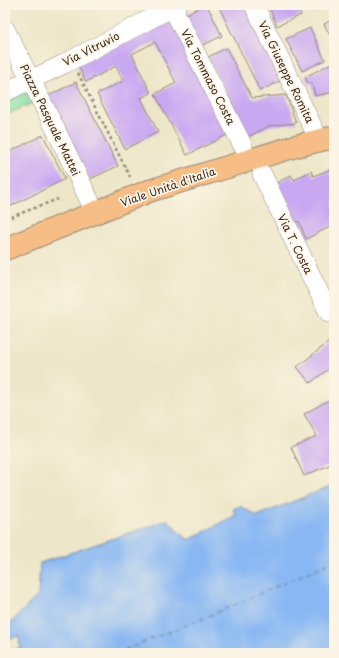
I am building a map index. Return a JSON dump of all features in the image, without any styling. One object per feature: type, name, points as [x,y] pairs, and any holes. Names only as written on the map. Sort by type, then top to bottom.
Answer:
[{"type":"main road","name":"Viale Unità d'Italia","points":[[5,248],[149,191],[326,138]]},
{"type":"street","name":"Via Giuseppe Romita","points":[[254,5],[326,138]]},
{"type":"street","name":"Via Vitruvio","points":[[5,92],[71,60],[173,6]]},
{"type":"street","name":"Via Tommaso Costa","points":[[173,6],[243,146]]},
{"type":"street","name":"Piazza Pasquale Mattei","points":[[5,29],[95,212]]},
{"type":"street","name":"Via T. Costa","points":[[262,174],[329,313]]},
{"type":"path","points":[[71,60],[130,177]]},
{"type":"path","points":[[11,217],[58,199]]},
{"type":"green space","points":[[26,88],[34,102],[5,116],[5,99]]},
{"type":"water","points":[[334,485],[334,653],[5,653],[5,651],[20,648],[19,636],[6,640],[5,629],[38,595],[40,563],[168,520],[189,540],[236,515],[233,509],[240,506],[257,516]]},
{"type":"building","points":[[204,5],[207,5],[222,36],[201,46],[185,15]]},
{"type":"building","points":[[218,5],[245,5],[282,80],[260,91]]},
{"type":"building","points":[[268,5],[297,5],[301,15],[277,26]]},
{"type":"building","points":[[312,5],[327,5],[315,11]]},
{"type":"building","points":[[170,17],[229,134],[187,155],[155,94],[176,83],[155,42],[132,54],[151,93],[141,98],[158,132],[125,149],[97,94],[123,81],[116,66],[86,82],[77,64]]},
{"type":"building","points":[[334,19],[334,43],[324,24]]},
{"type":"building","points":[[310,28],[325,60],[302,71],[286,39]]},
{"type":"building","points":[[226,48],[252,98],[286,95],[296,123],[269,126],[248,137],[208,57]]},
{"type":"building","points":[[334,62],[334,92],[315,96],[312,84],[308,83],[305,77]]},
{"type":"building","points":[[76,82],[118,166],[90,179],[48,96]]},
{"type":"building","points":[[43,135],[65,179],[5,209],[5,154]]},
{"type":"building","points":[[334,168],[334,225],[306,239],[299,221],[296,223],[275,184],[291,175],[294,180],[311,171],[313,176]]},
{"type":"building","points":[[334,338],[334,365],[310,383],[297,367]]},
{"type":"building","points":[[329,400],[334,400],[334,463],[304,476],[291,447],[317,436],[304,414]]},
{"type":"ferry route","points":[[116,653],[202,619],[334,561]]}]
